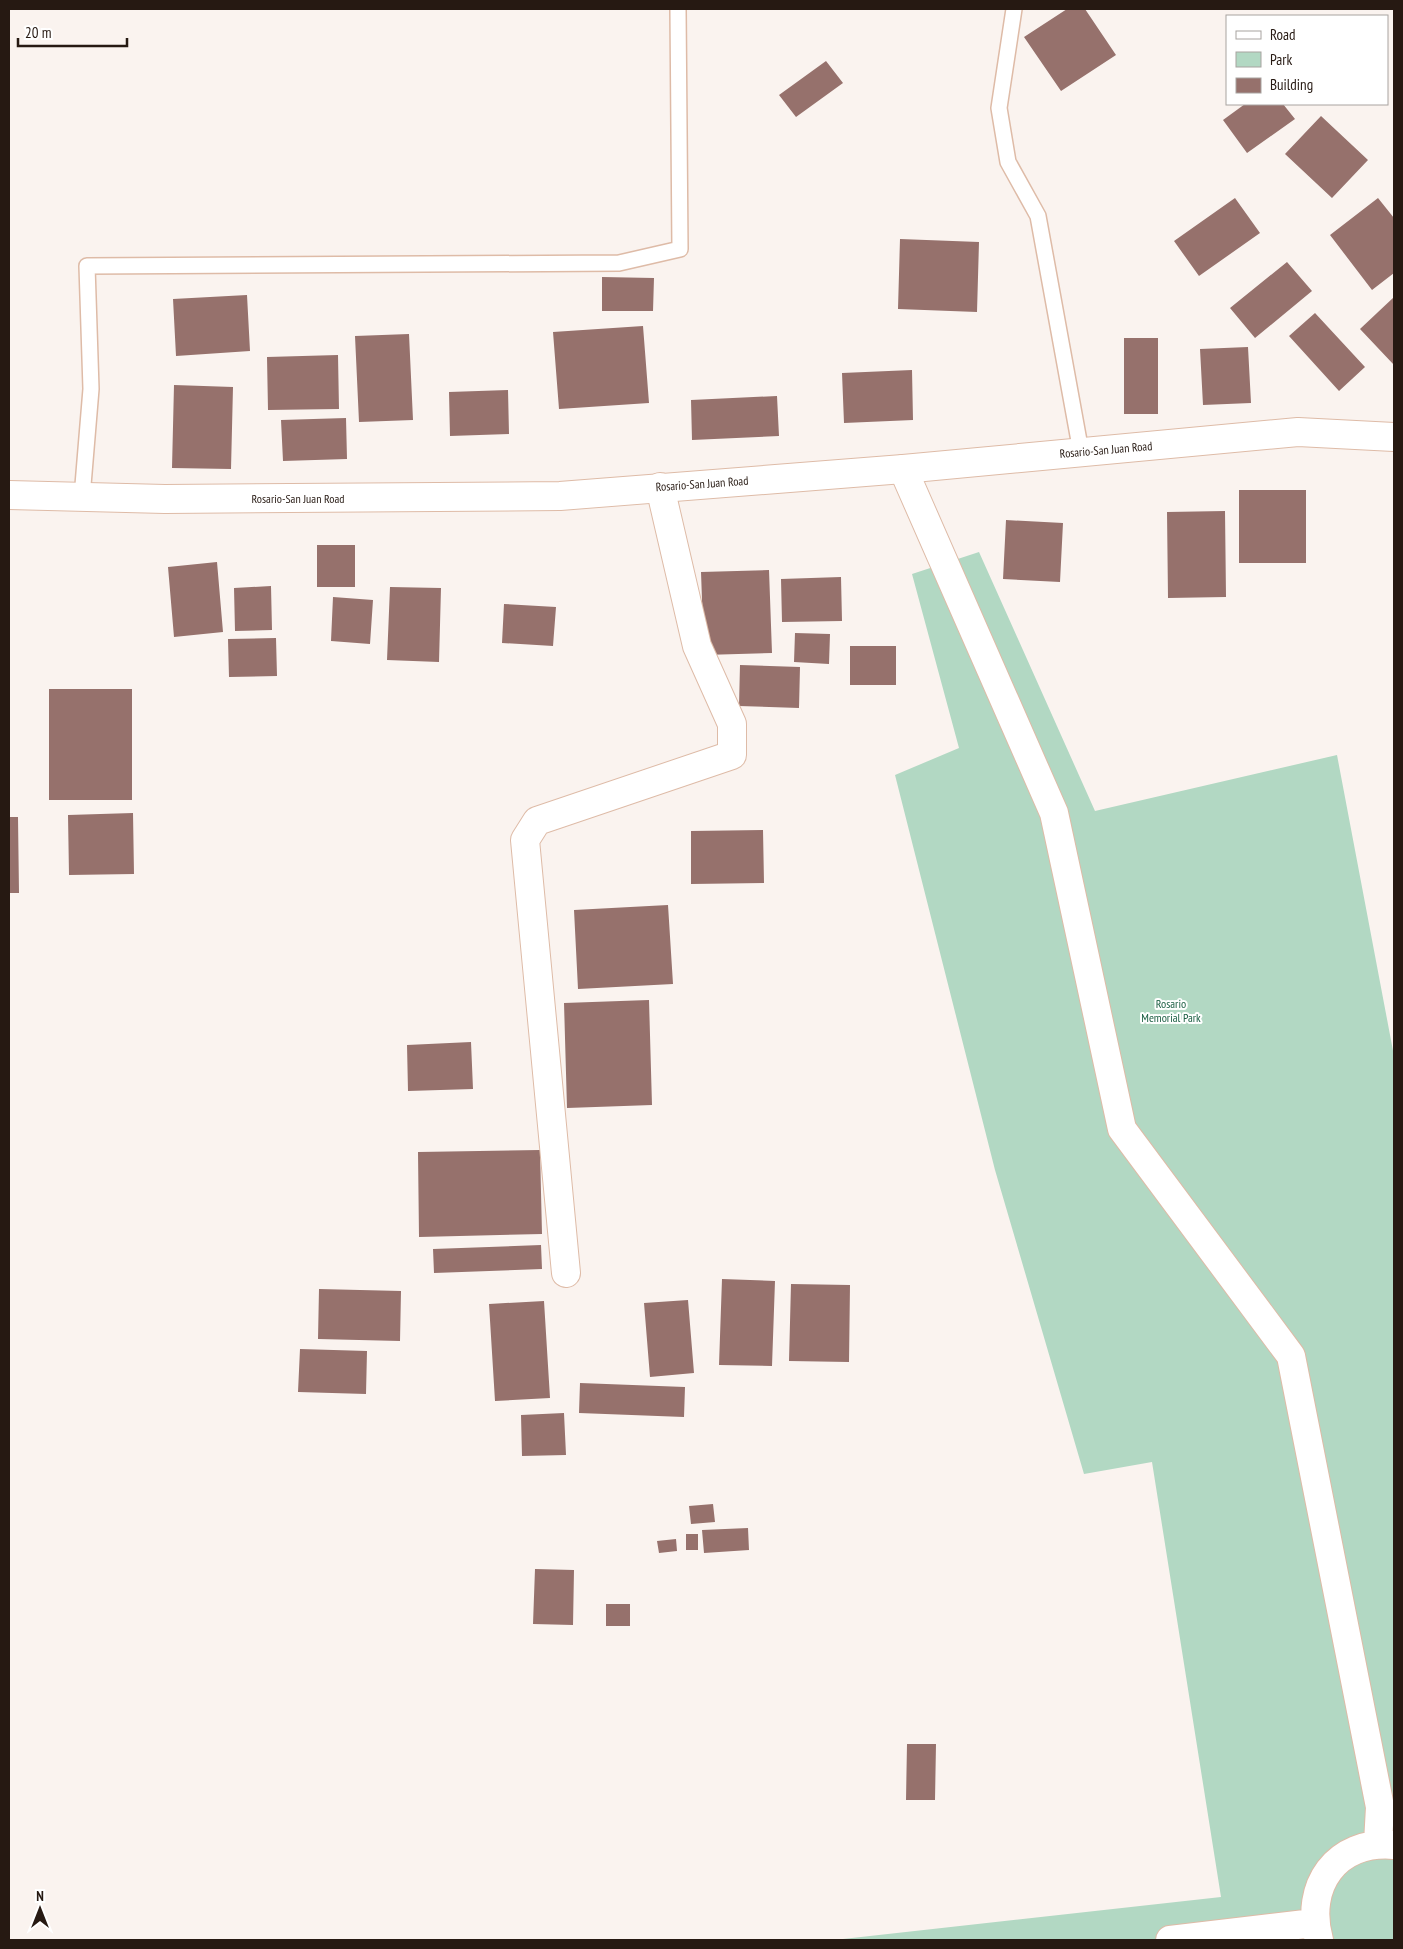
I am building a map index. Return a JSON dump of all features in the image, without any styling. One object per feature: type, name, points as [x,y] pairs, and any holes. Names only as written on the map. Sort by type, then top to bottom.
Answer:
[{"type":"street","name":"Rosario-San Juan Road","points":[[9,495],[374,499],[530,497],[903,469],[1298,432],[1394,437]]},
{"type":"street","points":[[903,469],[1054,813],[1122,1129],[1291,1356],[1380,1807],[1386,1844],[1356,1849],[1337,1861],[1322,1879],[1314,1900],[1316,1932],[1170,1940]]},
{"type":"street","points":[[566,1273],[525,840],[537,821],[732,755],[732,724],[697,646],[660,487]]},
{"type":"lane","points":[[82,497],[92,389],[87,266],[619,263],[680,249],[678,9]]},
{"type":"lane","points":[[1014,9],[999,108],[1008,162],[1038,216],[1081,452]]},
{"type":"green space","name":"Rosario Memorial Park","points":[[979,552],[1095,811],[1337,755],[1394,1056],[1394,1940],[834,1940],[1221,1897],[1152,1462],[1084,1474],[995,1170],[895,775],[959,748],[912,574]]},
{"type":"building","points":[[1067,9],[1085,9],[1116,55],[1061,91],[1024,37]]},
{"type":"building","points":[[826,61],[843,83],[796,117],[779,95]]},
{"type":"building","points":[[1244,105],[1284,105],[1295,119],[1247,153],[1223,120]]},
{"type":"building","points":[[1321,116],[1368,160],[1332,198],[1285,154]]},
{"type":"building","points":[[1235,198],[1260,233],[1199,276],[1174,241]]},
{"type":"building","points":[[1378,198],[1394,218],[1394,273],[1372,290],[1330,235]]},
{"type":"building","points":[[900,239],[979,242],[977,312],[898,309]]},
{"type":"building","points":[[1287,262],[1312,291],[1255,338],[1230,308]]},
{"type":"building","points":[[602,277],[654,278],[653,311],[602,311]]},
{"type":"building","points":[[247,295],[250,351],[176,356],[173,299]]},
{"type":"building","points":[[1394,297],[1394,365],[1360,329]]},
{"type":"building","points":[[1315,313],[1365,367],[1339,391],[1289,336]]},
{"type":"building","points":[[643,326],[649,403],[559,409],[553,332]]},
{"type":"building","points":[[409,334],[413,420],[359,422],[355,336]]},
{"type":"building","points":[[1124,338],[1158,338],[1158,414],[1124,414]]},
{"type":"building","points":[[1248,347],[1251,403],[1203,405],[1200,349]]},
{"type":"building","points":[[338,355],[339,409],[268,410],[267,357]]},
{"type":"building","points":[[912,370],[913,420],[844,423],[842,373]]},
{"type":"building","points":[[174,385],[233,387],[231,469],[172,468]]},
{"type":"building","points":[[508,390],[509,434],[450,436],[449,392]]},
{"type":"building","points":[[777,396],[779,436],[692,440],[691,400]]},
{"type":"building","points":[[346,418],[347,459],[283,461],[281,420]]},
{"type":"building","points":[[1239,490],[1306,490],[1306,563],[1239,563]]},
{"type":"building","points":[[1225,511],[1226,597],[1168,598],[1167,512]]},
{"type":"building","points":[[1006,520],[1063,523],[1060,582],[1003,579]]},
{"type":"building","points":[[317,545],[355,545],[355,587],[317,587]]},
{"type":"building","points":[[217,562],[223,632],[174,637],[168,567]]},
{"type":"building","points":[[769,570],[772,653],[704,655],[701,572]]},
{"type":"building","points":[[841,577],[842,621],[782,622],[781,579]]},
{"type":"building","points":[[271,586],[272,630],[235,631],[234,588]]},
{"type":"building","points":[[390,587],[441,588],[439,662],[387,660]]},
{"type":"building","points":[[333,597],[373,600],[370,644],[331,641]]},
{"type":"building","points":[[504,604],[556,607],[553,646],[502,643]]},
{"type":"building","points":[[795,633],[830,634],[829,664],[794,662]]},
{"type":"building","points":[[276,638],[277,676],[229,677],[228,639]]},
{"type":"building","points":[[850,646],[896,646],[896,685],[850,685]]},
{"type":"building","points":[[740,665],[800,667],[799,708],[739,706]]},
{"type":"building","points":[[49,689],[132,689],[132,800],[49,800]]},
{"type":"building","points":[[133,813],[134,874],[69,875],[68,815]]},
{"type":"building","points":[[9,817],[18,817],[19,893],[9,893]]},
{"type":"building","points":[[763,830],[764,883],[691,884],[691,831]]},
{"type":"building","points":[[668,905],[673,984],[578,989],[574,910]]},
{"type":"building","points":[[649,1000],[652,1105],[567,1108],[564,1003]]},
{"type":"building","points":[[471,1042],[473,1089],[408,1091],[407,1045]]},
{"type":"building","points":[[540,1150],[542,1234],[419,1237],[418,1152]]},
{"type":"building","points":[[541,1245],[542,1269],[434,1273],[433,1249]]},
{"type":"building","points":[[722,1279],[775,1281],[772,1366],[719,1365]]},
{"type":"building","points":[[791,1284],[850,1285],[849,1362],[789,1361]]},
{"type":"building","points":[[319,1289],[401,1291],[400,1341],[318,1339]]},
{"type":"building","points":[[688,1300],[694,1373],[650,1377],[644,1303]]},
{"type":"building","points":[[544,1301],[550,1398],[495,1401],[489,1304]]},
{"type":"building","points":[[300,1349],[367,1351],[366,1394],[298,1392]]},
{"type":"building","points":[[580,1383],[685,1387],[684,1417],[579,1413]]},
{"type":"building","points":[[564,1413],[566,1455],[522,1456],[521,1415]]},
{"type":"building","points":[[713,1504],[715,1522],[691,1524],[689,1506]]},
{"type":"building","points":[[748,1528],[749,1550],[704,1553],[702,1530]]},
{"type":"building","points":[[686,1534],[698,1534],[698,1550],[686,1550]]},
{"type":"building","points":[[676,1539],[677,1551],[659,1553],[657,1541]]},
{"type":"building","points":[[535,1569],[574,1570],[573,1625],[533,1624]]},
{"type":"building","points":[[606,1604],[630,1604],[630,1626],[606,1626]]},
{"type":"building","points":[[907,1744],[936,1744],[935,1800],[906,1800]]}]
